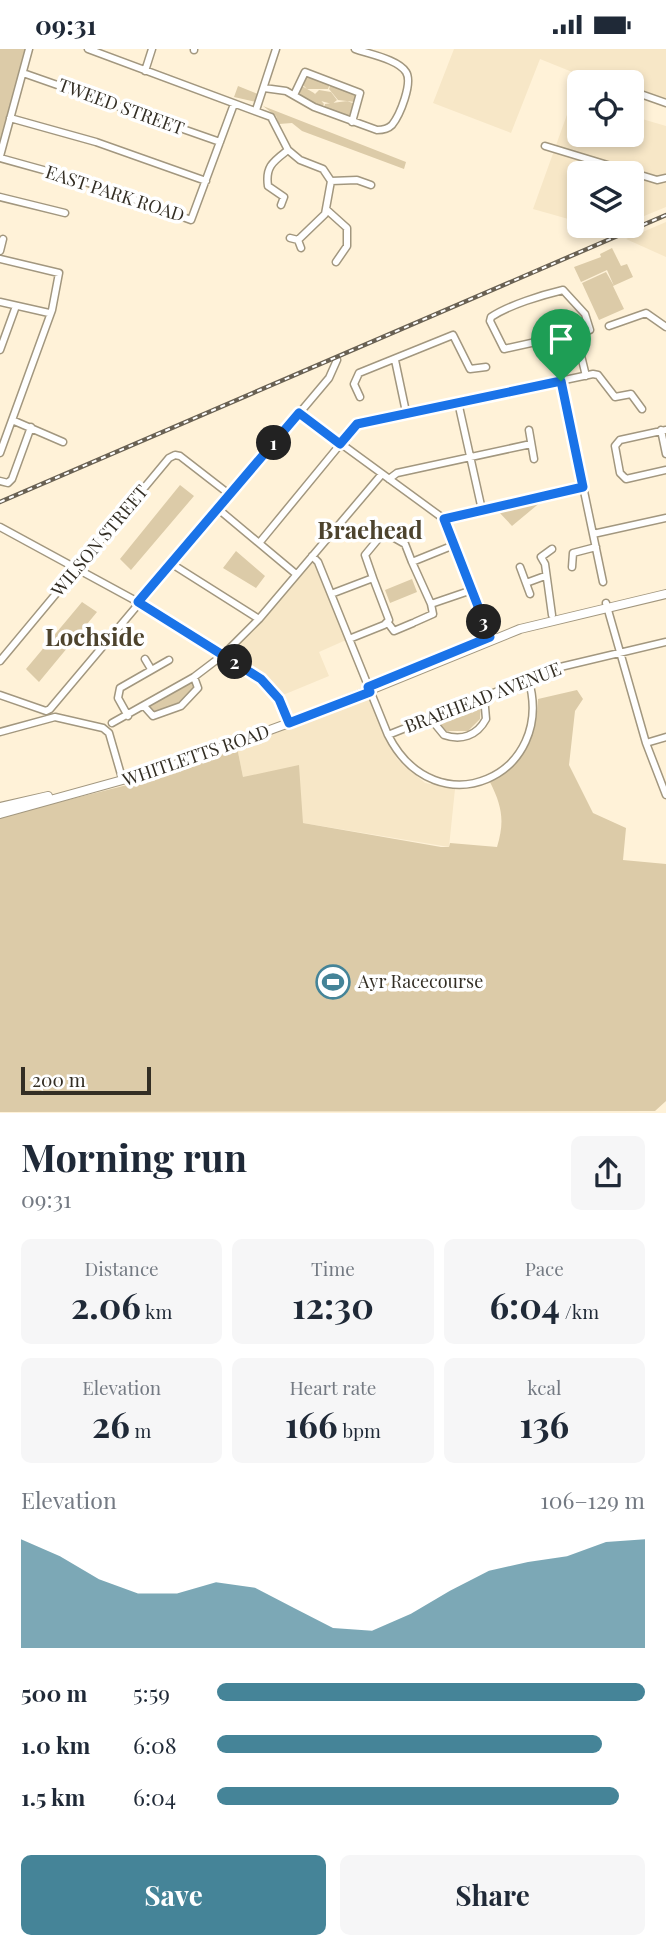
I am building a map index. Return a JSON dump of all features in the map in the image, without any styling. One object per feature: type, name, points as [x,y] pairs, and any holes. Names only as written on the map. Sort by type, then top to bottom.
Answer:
[{"type":"main road","name":"WHITLETTS ROAD","points":[[0,814],[123,782],[289,721],[520,629],[666,592]]},
{"type":"main road","name":"WHITLETTS ROAD","points":[[369,689],[490,637],[552,615],[607,606]]},
{"type":"main road","name":"WHITLETTS ROAD","points":[[0,807],[122,778],[289,721]]},
{"type":"street","points":[[0,157],[29,49]]},
{"type":"street","points":[[88,49],[271,117],[288,147],[300,160],[323,169],[331,181],[327,210],[294,239],[301,248]]},
{"type":"street","points":[[145,71],[152,49]]},
{"type":"street","points":[[256,110],[276,49]]},
{"type":"street","points":[[264,88],[279,89],[314,107],[381,130],[393,124],[409,80],[405,70],[355,49]]},
{"type":"street","points":[[294,96],[305,72],[360,93],[352,122]]},
{"type":"street","name":"TWEED STREET","points":[[23,73],[220,142]]},
{"type":"street","points":[[644,95],[666,103]]},
{"type":"street","name":"EAST PARK ROAD","points":[[0,157],[83,181],[191,220],[234,104]]},
{"type":"street","points":[[10,118],[96,142],[206,181]]},
{"type":"street","points":[[545,146],[657,180],[666,179]]},
{"type":"street","points":[[288,147],[267,171],[268,186],[284,197],[293,199]]},
{"type":"street","points":[[331,181],[357,180],[371,185]]},
{"type":"street","points":[[0,197],[65,213]]},
{"type":"street","points":[[281,205],[284,197]]},
{"type":"street","points":[[327,210],[347,227],[346,246],[336,262]]},
{"type":"street","points":[[0,251],[3,239]]},
{"type":"street","points":[[0,259],[59,273],[49,313],[1,448]]},
{"type":"street","points":[[563,290],[589,321],[590,330],[576,335],[505,348],[490,321],[495,314],[527,300],[537,300],[563,290]]},
{"type":"street","points":[[0,302],[49,313]]},
{"type":"street","points":[[0,350],[16,306]]},
{"type":"street","points":[[609,326],[646,313],[666,327]]},
{"type":"street","points":[[360,397],[354,384],[359,373],[453,335],[470,369],[486,367]]},
{"type":"street","points":[[576,335],[586,376]]},
{"type":"street","points":[[0,695],[46,711],[328,379],[337,360]]},
{"type":"street","points":[[395,360],[406,412]]},
{"type":"street","points":[[260,542],[357,424],[598,375],[615,397],[631,394],[642,408]]},
{"type":"street","points":[[561,381],[603,582]]},
{"type":"street","points":[[458,402],[482,510]]},
{"type":"street","points":[[299,413],[444,519],[490,637]]},
{"type":"street","points":[[12,420],[63,442]]},
{"type":"street","points":[[0,481],[8,483],[12,479],[31,427]]},
{"type":"street","points":[[529,430],[534,459]]},
{"type":"street","points":[[666,454],[664,430],[620,440],[615,446],[620,473],[626,479],[666,470]]},
{"type":"street","points":[[112,723],[194,677],[223,655],[259,619],[385,476],[531,444]]},
{"type":"street","name":"WILSON STREET","points":[[0,661],[175,454],[229,494]]},
{"type":"street","points":[[444,519],[583,487]]},
{"type":"street","points":[[217,508],[296,574]]},
{"type":"street","points":[[593,534],[666,518]]},
{"type":"street","points":[[0,527],[138,602],[223,655],[272,689],[289,721]]},
{"type":"street","points":[[384,532],[405,544],[412,562],[433,614],[394,631],[388,623],[365,555],[384,532]]},
{"type":"street","points":[[412,562],[454,545]]},
{"type":"street","points":[[572,567],[573,553],[596,547]]},
{"type":"street","points":[[552,549],[541,557],[552,615]]},
{"type":"street","points":[[312,556],[318,562],[399,757],[422,775],[445,784],[478,784],[494,776],[520,754],[530,734],[533,702],[528,678]]},
{"type":"street","points":[[172,563],[259,619]]},
{"type":"street","points":[[520,567],[530,594]]},
{"type":"street","points":[[526,583],[545,576]]},
{"type":"street","points":[[331,594],[373,577]]},
{"type":"street","points":[[431,604],[472,590]]},
{"type":"street","points":[[607,606],[646,743],[666,795]]},
{"type":"street","points":[[349,639],[388,623]]},
{"type":"street","name":"BRAEHEAD AVENUE","points":[[388,735],[556,668],[666,642]]},
{"type":"street","points":[[145,659],[151,669]]},
{"type":"street","points":[[128,716],[118,698],[119,690],[169,660]]},
{"type":"street","points":[[144,706],[153,716],[181,706],[198,688],[194,677]]},
{"type":"street","points":[[430,719],[444,735],[460,739],[470,736],[486,719],[484,696]]},
{"type":"street","points":[[0,732],[55,717],[103,728],[109,733],[122,778]]},
{"type":"street","points":[[646,743],[666,737]]},
{"type":"shaded area","points":[[0,49],[26,49],[0,146]]},
{"type":"shaded area","points":[[454,49],[666,49],[666,100],[644,92],[644,70],[567,70],[540,59],[511,133],[433,103]]},
{"type":"shaded area","points":[[305,75],[330,84],[328,89],[307,89],[302,84]]},
{"type":"shaded area","points":[[331,84],[358,95],[355,102],[338,100],[329,89]]},
{"type":"shaded area","points":[[238,86],[260,95],[256,102],[234,97]]},
{"type":"shaded area","points":[[302,86],[314,93],[324,104],[322,107],[298,95]]},
{"type":"shaded area","points":[[319,90],[331,92],[337,100],[332,104],[321,101],[315,94]]},
{"type":"shaded area","points":[[347,101],[355,104],[349,116],[324,108],[325,104]]},
{"type":"shaded area","points":[[263,106],[406,162],[404,169],[302,131],[292,123],[279,124],[276,116]]},
{"type":"shaded area","points":[[567,115],[567,147],[644,147],[644,120],[666,126],[666,207],[644,216],[644,161],[567,161],[567,219],[533,209]]},
{"type":"shaded area","points":[[666,222],[666,257],[626,239],[644,238],[644,231]]},
{"type":"shaded area","points":[[612,248],[621,266],[627,264],[633,277],[614,286],[607,270],[581,282],[574,267],[601,257],[600,254]]},
{"type":"shaded area","points":[[606,272],[624,309],[599,320],[582,283]]},
{"type":"shaded area","points":[[180,485],[194,496],[131,570],[120,559]]},
{"type":"shaded area","points":[[542,501],[512,526],[498,511]]},
{"type":"shaded area","points":[[236,551],[265,576],[256,588],[223,568]]},
{"type":"shaded area","points":[[310,563],[315,564],[346,640],[319,652],[329,676],[283,695],[274,683],[234,655],[232,650]]},
{"type":"shaded area","points":[[412,579],[417,592],[390,603],[385,590]]},
{"type":"shaded area","points":[[82,602],[97,612],[39,682],[26,669]]},
{"type":"shaded area","points":[[191,682],[196,687],[178,703],[154,713],[148,707]]},
{"type":"shaded area","name":"Ayr Racecourse","points":[[577,690],[583,699],[575,711],[569,765],[593,813],[626,828],[623,860],[666,864],[666,1101],[655,1111],[0,1112],[0,817],[131,784],[237,747],[243,777],[299,765],[303,823],[441,847],[449,847],[450,843],[497,847],[501,814],[490,782],[511,767],[526,748],[535,725],[538,699]]},
{"type":"shaded area","points":[[370,699],[397,759],[425,783],[455,789],[449,847],[303,823],[243,777],[237,747]]},
{"type":"shaded area","points":[[481,702],[480,719],[468,731],[446,731],[439,723],[439,719]]},
{"type":"railway","points":[[0,502],[666,215]]},
{"type":"place","name":"Ayr Racecourse","points":[[333,982]]},
{"type":"district","name":"Braehead","points":[[370,531]]},
{"type":"district","name":"Lochside","points":[[95,638]]},
{"type":"route","points":[[561,381],[583,487],[444,519],[490,637],[368,687],[370,692],[289,723],[279,699],[261,679],[138,602],[299,413],[340,444],[357,424],[561,381]]}]
